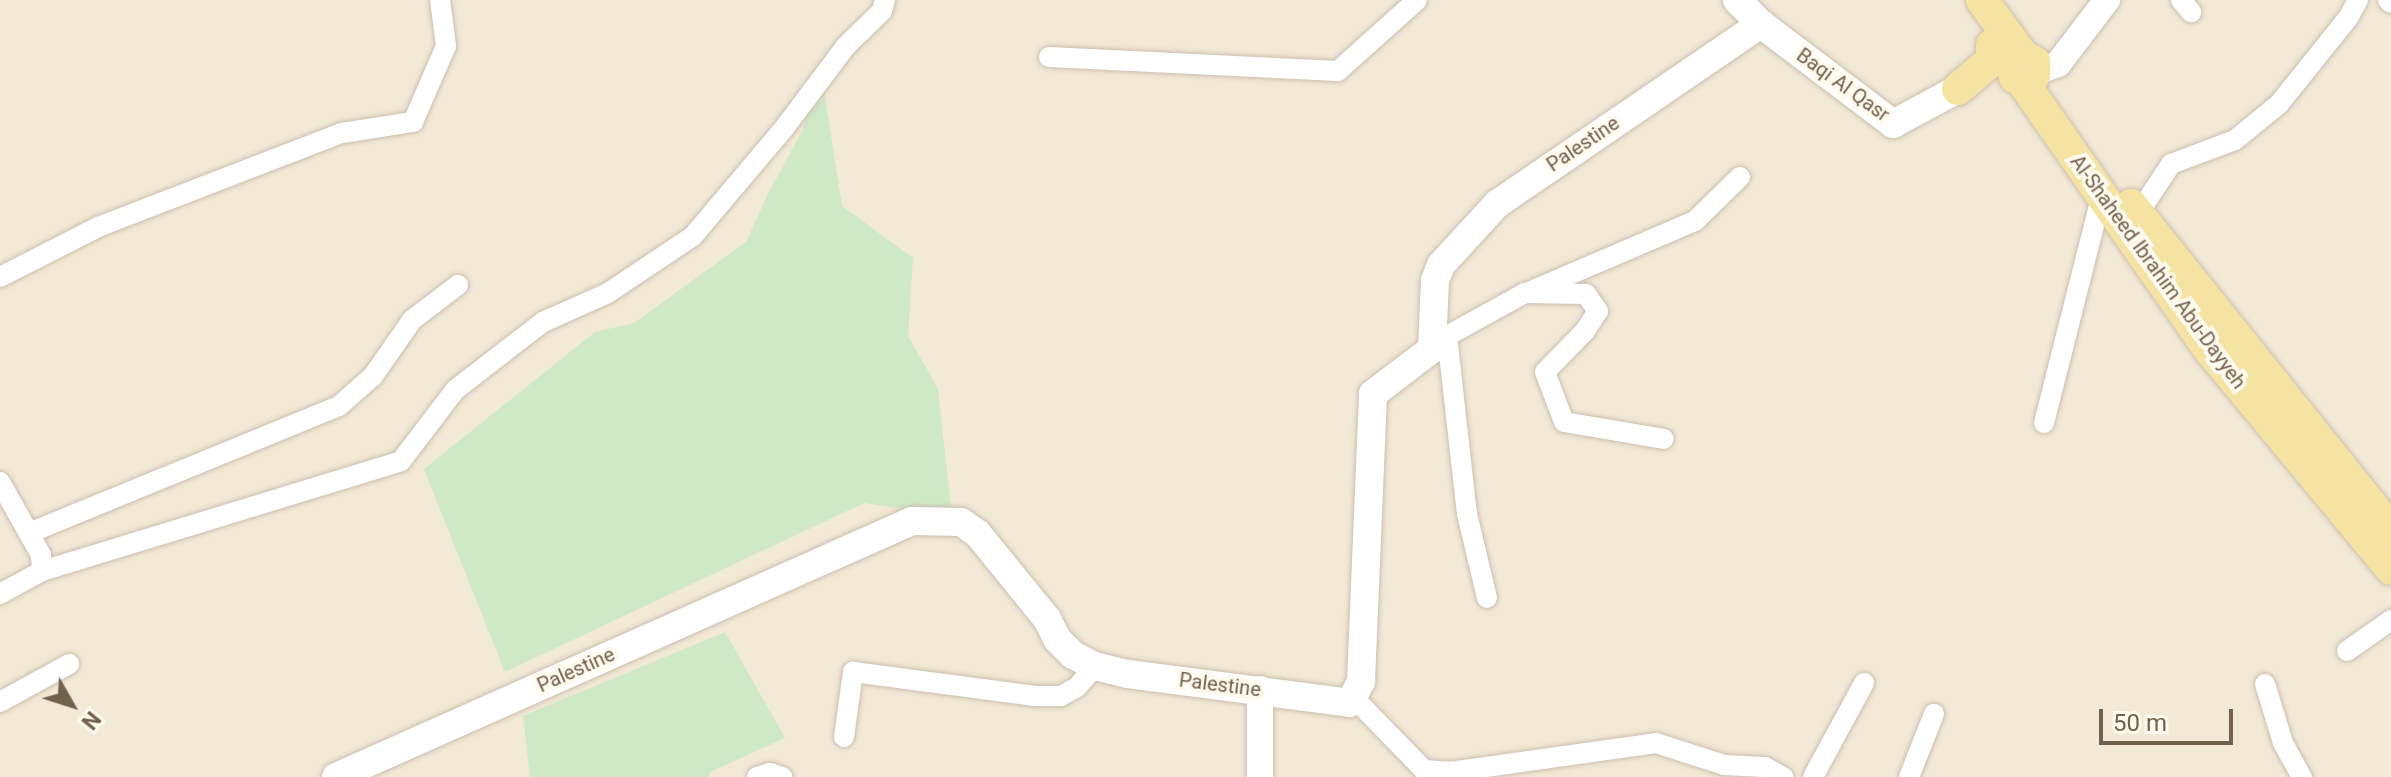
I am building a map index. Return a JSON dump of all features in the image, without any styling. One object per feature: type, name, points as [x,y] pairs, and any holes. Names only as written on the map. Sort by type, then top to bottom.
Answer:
[{"type":"main road","name":"Baqi Al Qasr","points":[[1737,0],[1761,24],[1893,124],[1958,89]]},
{"type":"main road","name":"Al-Shaheed Ibrahim Abu-Dayyeh","points":[[1960,0],[2138,214],[2391,530]]},
{"type":"main road","name":"Al-Shaheed Ibrahim Abu-Dayyeh","points":[[1982,0],[2018,67],[2101,197],[2210,350],[2391,569]]},
{"type":"main road","name":"Palestine","points":[[1440,340],[1437,272],[1494,207],[1761,24]]},
{"type":"main road","points":[[1958,89],[1992,60],[2018,67]]},
{"type":"main road","points":[[1355,699],[1361,681],[1373,394],[1428,355],[1440,340]]},
{"type":"main road","name":"Palestine","points":[[336,777],[912,521],[961,522],[978,534],[1047,619],[1057,639],[1073,655],[1095,666],[1128,674],[1260,689],[1346,705],[1355,699]]},
{"type":"street","points":[[0,277],[98,227],[342,133],[413,122],[446,46],[440,0]]},
{"type":"street","points":[[0,594],[42,571],[401,461],[455,390],[543,322],[608,293],[693,236],[785,127],[846,46],[882,11],[885,0]]},
{"type":"street","points":[[1049,57],[1338,71],[1417,0]]},
{"type":"street","points":[[2018,67],[2047,68],[2058,64],[2107,0]]},
{"type":"street","points":[[2138,214],[2171,164],[2235,140],[2279,104],[2348,18],[2358,0]]},
{"type":"street","points":[[1487,598],[1467,514],[1440,340],[1525,293],[1695,221],[1740,177]]},
{"type":"street","points":[[2044,423],[2101,197]]},
{"type":"street","points":[[29,533],[339,406],[373,376],[412,320],[458,285]]},
{"type":"street","points":[[1525,293],[1586,294],[1598,311],[1585,331],[1545,372],[1564,422],[1664,439]]},
{"type":"street","points":[[0,482],[41,555],[42,571]]},
{"type":"street","points":[[2347,651],[2391,620]]},
{"type":"street","points":[[0,702],[69,664]]},
{"type":"street","points":[[844,737],[853,672],[1061,696],[1077,687],[1095,666]]},
{"type":"street","points":[[1813,777],[1864,683]]},
{"type":"street","points":[[2265,684],[2283,743],[2302,777]]},
{"type":"street","points":[[1260,689],[1260,777]]},
{"type":"street","points":[[1355,699],[1424,770],[1450,772],[1656,743],[1718,771],[1765,767],[1783,777]]},
{"type":"street","points":[[1909,777],[1934,714]]},
{"type":"street","points":[[757,777],[770,773],[782,777]]},
{"type":"shaded area","points":[[0,0],[2391,0],[2391,777],[0,777]]},
{"type":"green space","points":[[821,72],[842,206],[913,258],[908,336],[938,389],[952,516],[864,503],[505,672],[424,469],[595,332],[634,323],[746,242],[802,131]]},
{"type":"green space","points":[[725,632],[785,738],[710,772],[709,777],[530,777],[523,716]]}]
